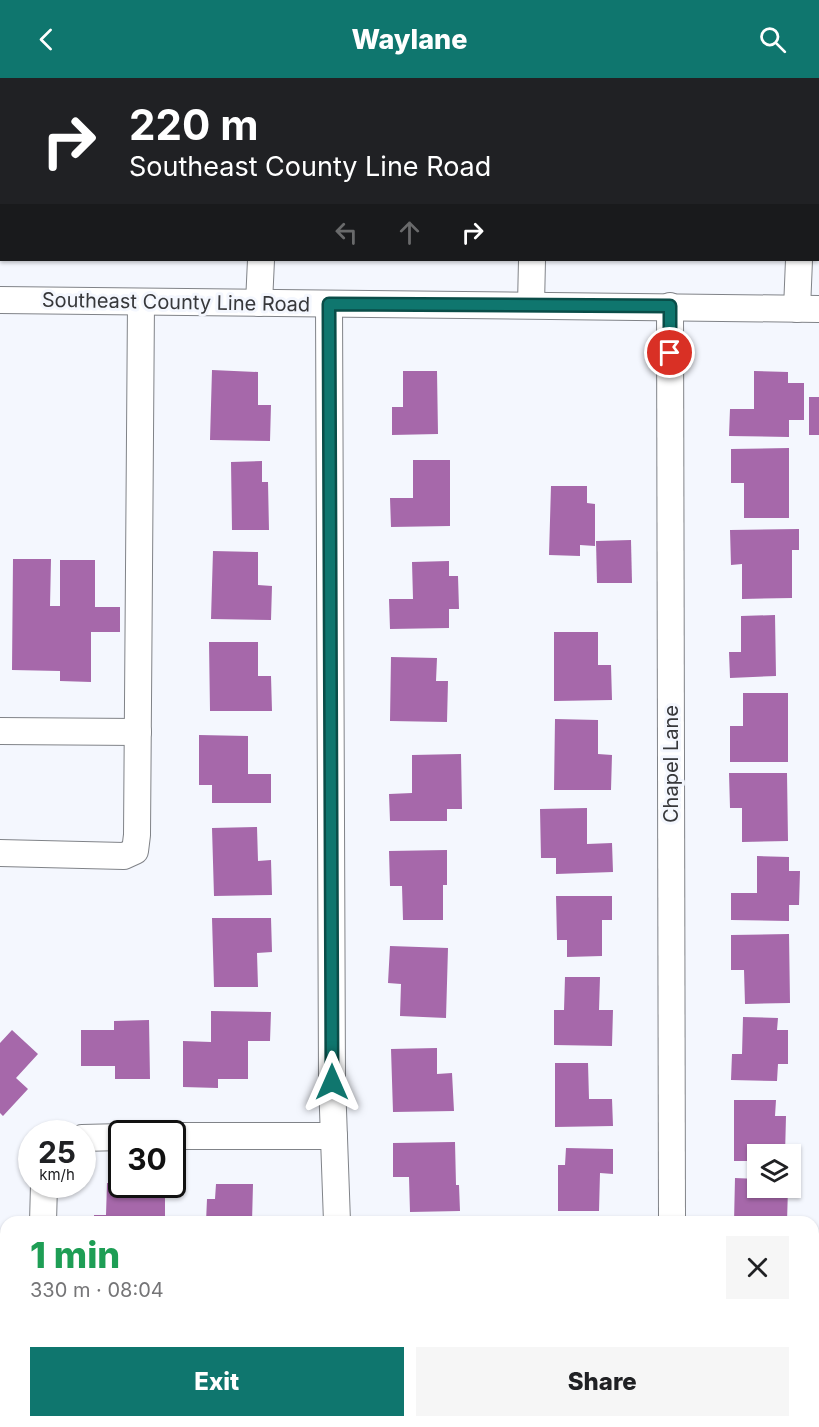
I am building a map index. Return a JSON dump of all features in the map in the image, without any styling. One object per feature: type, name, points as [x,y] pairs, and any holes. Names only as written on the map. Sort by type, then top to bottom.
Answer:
[{"type":"street","points":[[259,303],[261,261]]},
{"type":"street","points":[[531,305],[532,261]]},
{"type":"street","points":[[799,261],[808,309]]},
{"type":"street","name":"Southeast County Line Road","points":[[0,300],[808,309]]},
{"type":"street","points":[[0,853],[124,856],[135,851],[141,302]]},
{"type":"street","points":[[329,304],[332,1082],[337,1216]]},
{"type":"street","name":"Chapel Lane","points":[[670,306],[672,1216]]},
{"type":"street","points":[[0,731],[138,732]]},
{"type":"street","points":[[186,1136],[334,1136]]},
{"type":"street","points":[[43,1216],[44,1198]]},
{"type":"building","points":[[212,370],[258,372],[258,405],[271,405],[270,441],[210,440]]},
{"type":"building","points":[[403,371],[437,371],[438,434],[392,435],[392,407],[403,407]]},
{"type":"building","points":[[754,371],[788,372],[788,383],[804,383],[804,420],[789,420],[789,437],[729,436],[730,409],[754,409]]},
{"type":"building","points":[[809,397],[819,397],[819,435],[809,435]]},
{"type":"building","points":[[789,448],[789,518],[744,518],[744,483],[731,483],[731,449]]},
{"type":"building","points":[[413,460],[450,460],[450,526],[391,527],[390,498],[413,498]]},
{"type":"building","points":[[262,461],[262,482],[268,482],[269,530],[232,530],[231,462]]},
{"type":"building","points":[[551,486],[587,486],[587,503],[595,504],[595,546],[580,545],[580,556],[549,555]]},
{"type":"building","points":[[799,529],[799,550],[792,550],[792,598],[742,599],[742,564],[731,565],[730,530]]},
{"type":"building","points":[[631,540],[632,583],[597,583],[596,541]]},
{"type":"building","points":[[213,551],[258,552],[258,585],[272,586],[271,620],[211,619]]},
{"type":"building","points":[[13,559],[51,559],[50,606],[60,606],[60,560],[95,560],[95,607],[120,607],[120,632],[91,632],[91,682],[60,681],[60,671],[12,670]]},
{"type":"building","points":[[449,561],[449,576],[458,576],[459,609],[449,609],[449,628],[390,629],[389,599],[413,599],[412,562]]},
{"type":"building","points":[[775,615],[776,676],[730,678],[729,652],[741,652],[741,616]]},
{"type":"building","points":[[554,632],[598,632],[598,665],[611,665],[612,700],[554,701]]},
{"type":"building","points":[[209,642],[258,642],[258,676],[271,676],[272,711],[210,711]]},
{"type":"building","points":[[391,657],[437,658],[436,681],[448,681],[447,722],[390,721]]},
{"type":"building","points":[[743,693],[788,693],[788,762],[730,762],[730,726],[743,726]]},
{"type":"building","points":[[555,719],[598,720],[598,754],[612,755],[611,790],[554,790]]},
{"type":"building","points":[[199,735],[248,736],[248,774],[271,774],[271,803],[212,803],[212,785],[199,785]]},
{"type":"building","points":[[461,754],[462,809],[447,809],[447,821],[390,821],[389,794],[412,793],[412,755]]},
{"type":"building","points":[[729,773],[787,773],[788,841],[742,842],[742,808],[730,808]]},
{"type":"building","points":[[587,808],[587,844],[612,843],[613,872],[556,874],[556,858],[541,858],[540,809]]},
{"type":"building","points":[[257,827],[258,861],[271,860],[272,895],[214,896],[212,828]]},
{"type":"building","points":[[447,850],[447,885],[443,885],[443,920],[403,920],[402,886],[390,886],[389,851]]},
{"type":"building","points":[[757,856],[789,857],[789,871],[800,871],[799,905],[789,905],[789,921],[731,920],[731,893],[757,893]]},
{"type":"building","points":[[556,896],[612,896],[612,920],[602,920],[602,956],[567,957],[567,940],[557,940]]},
{"type":"building","points":[[212,918],[271,918],[272,952],[257,953],[258,987],[214,987]]},
{"type":"building","points":[[789,934],[790,1003],[745,1004],[744,970],[731,970],[731,935]]},
{"type":"building","points":[[390,946],[448,948],[446,1018],[400,1016],[401,984],[388,983]]},
{"type":"building","points":[[565,977],[600,977],[599,1010],[613,1010],[612,1046],[554,1045],[554,1010],[564,1010]]},
{"type":"building","points":[[211,1011],[271,1012],[270,1041],[248,1041],[248,1079],[218,1079],[218,1088],[183,1087],[183,1041],[211,1042]]},
{"type":"building","points":[[743,1017],[778,1018],[777,1030],[788,1030],[788,1064],[778,1064],[777,1081],[731,1080],[732,1054],[742,1054]]},
{"type":"building","points":[[149,1020],[150,1079],[115,1079],[115,1066],[81,1066],[81,1030],[114,1030],[114,1021]]},
{"type":"building","points":[[12,1030],[38,1054],[16,1078],[28,1089],[3,1116],[0,1113],[0,1043]]},
{"type":"building","points":[[437,1048],[437,1074],[452,1073],[454,1111],[393,1112],[391,1049]]},
{"type":"building","points":[[555,1063],[588,1063],[589,1099],[612,1099],[613,1126],[555,1127]]},
{"type":"building","points":[[734,1100],[776,1100],[775,1116],[786,1116],[785,1144],[747,1144],[747,1161],[734,1161]]},
{"type":"building","points":[[455,1142],[456,1185],[459,1185],[460,1211],[410,1212],[409,1177],[393,1177],[393,1143]]},
{"type":"building","points":[[566,1148],[613,1149],[613,1174],[600,1173],[599,1211],[558,1211],[558,1165],[565,1165]]},
{"type":"building","points":[[735,1178],[747,1179],[747,1198],[788,1198],[787,1216],[734,1216]]},
{"type":"building","points":[[107,1183],[108,1198],[165,1198],[165,1216],[94,1215],[106,1215]]},
{"type":"building","points":[[216,1184],[253,1184],[252,1216],[206,1216],[207,1199],[215,1199]]},
{"type":"route","points":[[332,1082],[329,304],[670,306],[670,353]]}]
